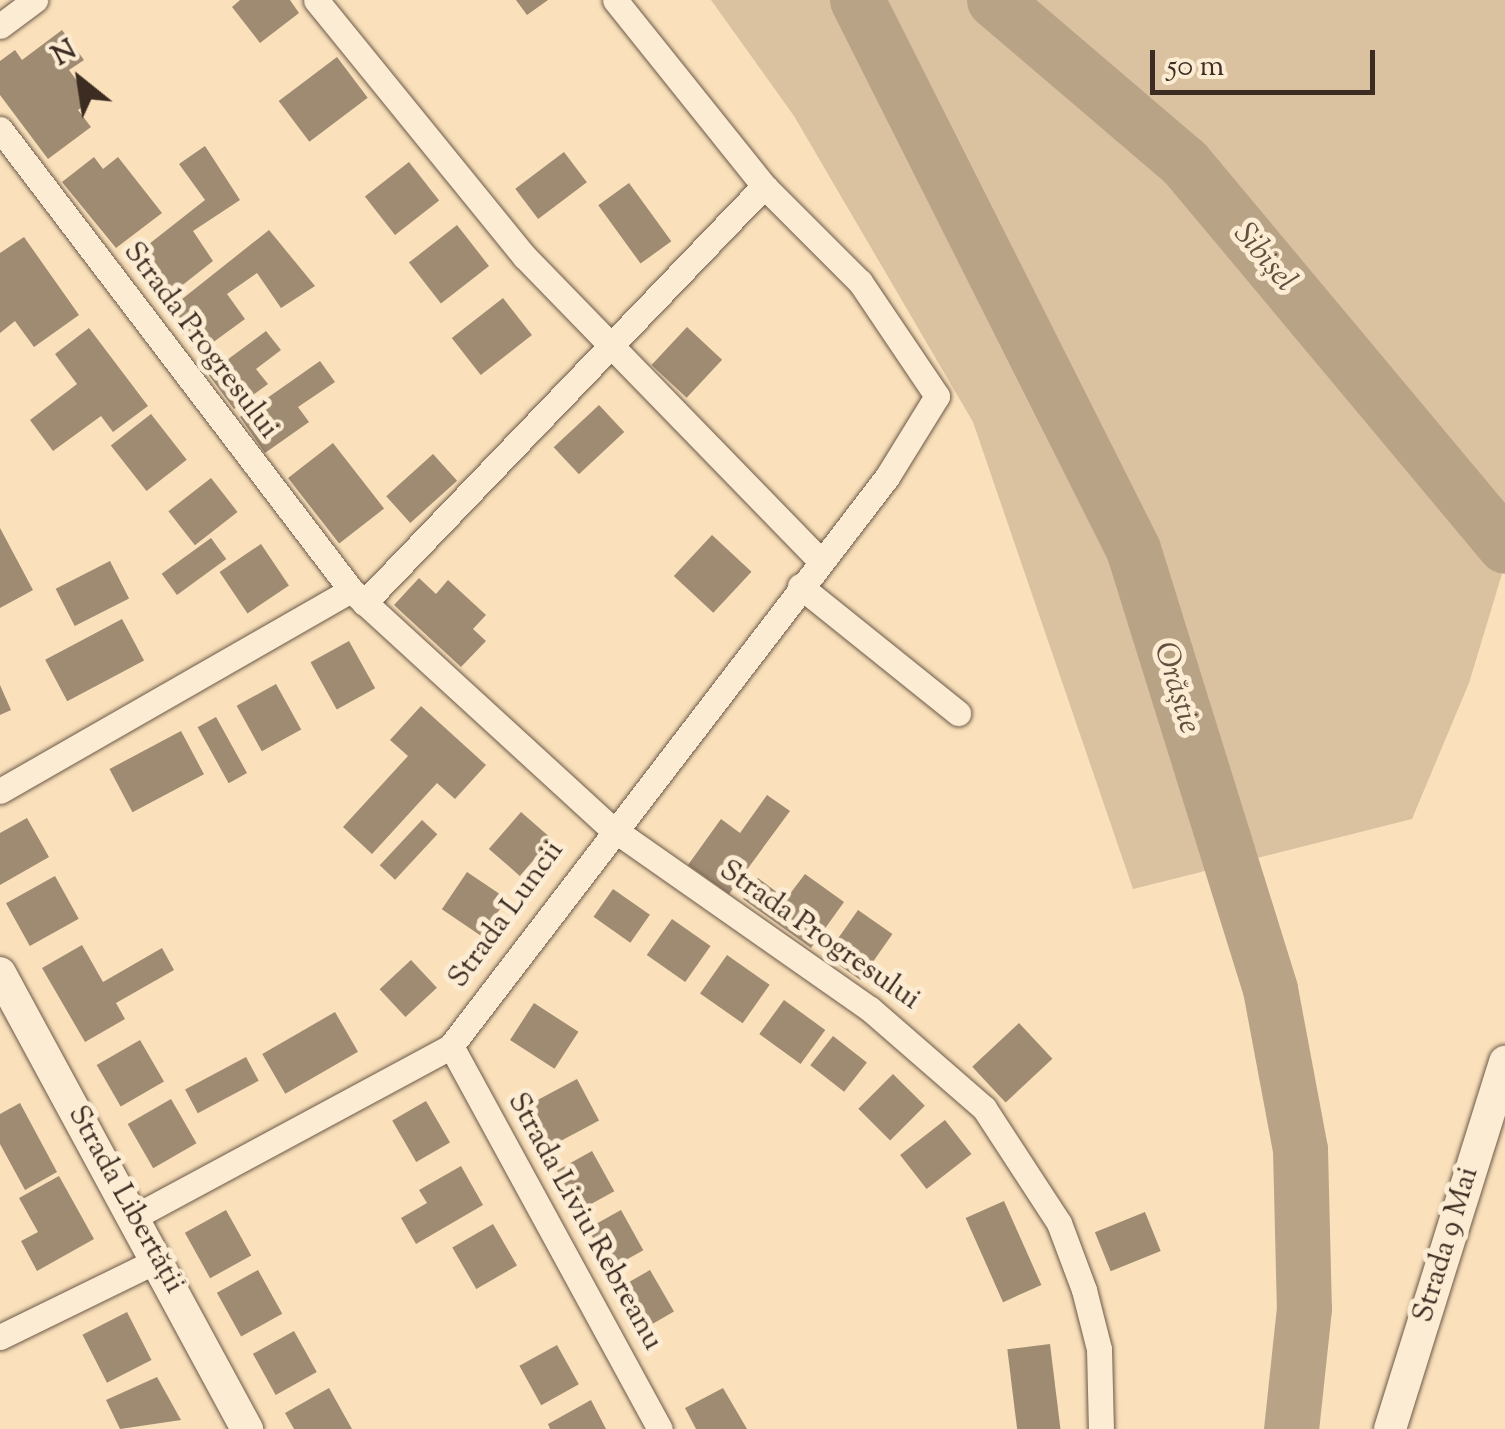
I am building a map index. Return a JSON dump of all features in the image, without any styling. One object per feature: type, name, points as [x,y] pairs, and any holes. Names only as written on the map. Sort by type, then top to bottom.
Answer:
[{"type":"street","points":[[0,26],[35,0]]},
{"type":"street","points":[[316,0],[484,210],[609,348],[821,561]]},
{"type":"street","points":[[0,791],[358,596],[609,348],[764,186],[615,0]]},
{"type":"street","name":"Strada Progresului","points":[[0,129],[358,596],[610,828],[870,1010],[984,1108],[1041,1191],[1084,1290],[1099,1349],[1101,1429]]},
{"type":"street","name":"Strada Luncii","points":[[134,1217],[451,1046],[610,828],[839,540],[938,396],[860,282],[764,186]]},
{"type":"street","points":[[800,586],[958,713]]},
{"type":"street","name":"Strada Libertății","points":[[0,973],[247,1429]]},
{"type":"street","name":"Strada Liviu Rebreanu","points":[[451,1046],[660,1429]]},
{"type":"street","name":"Strada 9 Mai","points":[[1390,1429],[1505,1062]]},
{"type":"street","points":[[0,1337],[158,1260]]},
{"type":"shaded area","points":[[711,0],[1505,0],[1505,564],[1469,683],[1412,819],[1133,889],[973,422],[794,116]]},
{"type":"building","points":[[240,0],[290,0],[299,13],[260,43],[232,7]]},
{"type":"building","points":[[516,0],[548,0],[527,15]]},
{"type":"building","points":[[62,30],[84,60],[69,70],[91,100],[78,110],[91,127],[48,159],[0,95],[0,61],[15,50],[22,60]]},
{"type":"building","points":[[337,57],[368,98],[309,142],[279,101]]},
{"type":"building","points":[[205,146],[240,200],[193,231],[213,261],[161,302],[130,259],[205,200],[179,164]]},
{"type":"building","points":[[564,152],[587,182],[538,219],[515,189]]},
{"type":"building","points":[[94,157],[103,169],[118,157],[162,213],[116,248],[62,182]]},
{"type":"building","points":[[409,162],[439,201],[395,235],[365,196]]},
{"type":"building","points":[[629,183],[671,241],[641,264],[598,205]]},
{"type":"building","points":[[457,225],[489,266],[441,304],[409,263]]},
{"type":"building","points":[[269,230],[315,286],[281,308],[257,273],[227,294],[245,319],[197,354],[167,311]]},
{"type":"building","points":[[24,237],[79,315],[34,347],[15,321],[0,333],[0,253]]},
{"type":"building","points":[[503,298],[532,335],[481,375],[452,338]]},
{"type":"building","points":[[687,327],[722,360],[687,398],[652,365]]},
{"type":"building","points":[[89,328],[148,406],[113,432],[101,416],[53,451],[30,420],[77,384],[55,354]]},
{"type":"building","points":[[266,331],[281,350],[256,369],[268,384],[234,409],[208,374]]},
{"type":"building","points":[[320,361],[335,382],[298,407],[309,422],[265,453],[240,417]]},
{"type":"building","points":[[599,405],[624,432],[579,474],[554,447]]},
{"type":"building","points":[[151,414],[187,460],[147,491],[111,445]]},
{"type":"building","points":[[333,443],[384,508],[339,543],[288,478]]},
{"type":"building","points":[[433,454],[457,481],[410,523],[386,496]]},
{"type":"building","points":[[211,478],[237,512],[195,545],[168,511]]},
{"type":"building","points":[[0,528],[33,590],[0,608]]},
{"type":"building","points":[[712,535],[751,572],[713,613],[674,576]]},
{"type":"building","points":[[211,538],[226,559],[177,595],[162,574]]},
{"type":"building","points":[[261,544],[289,585],[248,613],[220,572]]},
{"type":"building","points":[[110,561],[129,598],[75,626],[56,589]]},
{"type":"building","points":[[419,578],[436,594],[448,580],[486,615],[473,629],[486,641],[461,667],[394,605]]},
{"type":"building","points":[[122,619],[144,660],[67,701],[45,660]]},
{"type":"building","points":[[349,641],[375,688],[337,710],[311,662]]},
{"type":"building","points":[[276,684],[301,729],[262,751],[237,706]]},
{"type":"building","points":[[0,685],[11,710],[0,715]]},
{"type":"building","points":[[421,706],[486,765],[455,799],[437,783],[372,854],[343,827],[408,756],[390,740]]},
{"type":"building","points":[[216,717],[247,773],[229,783],[198,727]]},
{"type":"building","points":[[181,731],[204,774],[132,812],[109,769]]},
{"type":"building","points":[[767,795],[790,811],[729,894],[688,865],[721,819],[740,833]]},
{"type":"building","points":[[521,812],[552,839],[520,876],[489,849]]},
{"type":"building","points":[[27,818],[49,857],[0,885],[0,833]]},
{"type":"building","points":[[422,820],[437,834],[395,880],[380,865]]},
{"type":"building","points":[[467,872],[507,899],[482,936],[442,909]]},
{"type":"building","points":[[805,874],[844,902],[811,948],[743,899],[758,878],[786,899]]},
{"type":"building","points":[[55,876],[79,919],[30,946],[6,903]]},
{"type":"building","points":[[613,889],[650,915],[630,943],[593,917]]},
{"type":"building","points":[[858,910],[892,934],[860,980],[826,956]]},
{"type":"building","points":[[672,919],[711,946],[685,982],[647,955]]},
{"type":"building","points":[[82,945],[103,982],[162,948],[174,970],[116,1003],[125,1019],[85,1042],[42,968]]},
{"type":"building","points":[[727,955],[770,985],[743,1023],[700,994]]},
{"type":"building","points":[[411,960],[437,988],[405,1017],[380,989]]},
{"type":"building","points":[[784,1000],[825,1030],[801,1064],[759,1034]]},
{"type":"building","points":[[534,1003],[578,1032],[554,1069],[510,1040]]},
{"type":"building","points":[[335,1012],[358,1052],[285,1094],[262,1054]]},
{"type":"building","points":[[1019,1023],[1052,1059],[1006,1102],[972,1067]]},
{"type":"building","points":[[833,1036],[867,1062],[844,1092],[810,1065]]},
{"type":"building","points":[[140,1040],[164,1082],[121,1107],[97,1065]]},
{"type":"building","points":[[246,1057],[259,1081],[198,1113],[185,1089]]},
{"type":"building","points":[[893,1074],[925,1106],[890,1140],[858,1109]]},
{"type":"building","points":[[577,1079],[599,1120],[547,1148],[525,1107]]},
{"type":"building","points":[[171,1099],[196,1143],[153,1168],[128,1124]]},
{"type":"building","points":[[426,1101],[450,1143],[416,1162],[392,1120]]},
{"type":"building","points":[[20,1103],[57,1172],[25,1190],[0,1144],[0,1114]]},
{"type":"building","points":[[945,1120],[971,1154],[927,1189],[900,1155]]},
{"type":"building","points":[[592,1151],[614,1191],[579,1211],[557,1170]]},
{"type":"building","points":[[461,1166],[483,1205],[416,1244],[401,1218],[427,1203],[419,1190]]},
{"type":"building","points":[[59,1176],[94,1239],[37,1271],[21,1241],[38,1232],[19,1198]]},
{"type":"building","points":[[1004,1201],[1041,1285],[1003,1302],[966,1218]]},
{"type":"building","points":[[226,1210],[251,1255],[210,1278],[185,1233]]},
{"type":"building","points":[[621,1210],[643,1250],[610,1269],[588,1228]]},
{"type":"building","points":[[1145,1212],[1161,1251],[1111,1271],[1095,1232]]},
{"type":"building","points":[[493,1224],[517,1266],[476,1289],[452,1248]]},
{"type":"building","points":[[258,1270],[282,1314],[241,1337],[217,1293]]},
{"type":"building","points":[[650,1270],[674,1312],[644,1329],[620,1288]]},
{"type":"building","points":[[127,1312],[152,1360],[107,1383],[82,1335]]},
{"type":"building","points":[[294,1331],[317,1372],[276,1395],[253,1354]]},
{"type":"building","points":[[1050,1344],[1060,1429],[1017,1429],[1007,1349]]},
{"type":"building","points":[[557,1345],[579,1384],[541,1405],[519,1366]]},
{"type":"building","points":[[157,1377],[181,1420],[120,1429],[106,1400]]},
{"type":"building","points":[[329,1388],[352,1429],[294,1429],[285,1413]]},
{"type":"building","points":[[723,1388],[747,1429],[696,1429],[685,1408]]},
{"type":"building","points":[[591,1400],[606,1429],[550,1429],[548,1424]]},
{"type":"waterway","name":"Orăștie","points":[[857,0],[1133,549],[1270,989],[1300,1149],[1304,1308],[1291,1429]]},
{"type":"waterway","name":"Sibișel","points":[[994,0],[1184,162],[1505,546]]}]
